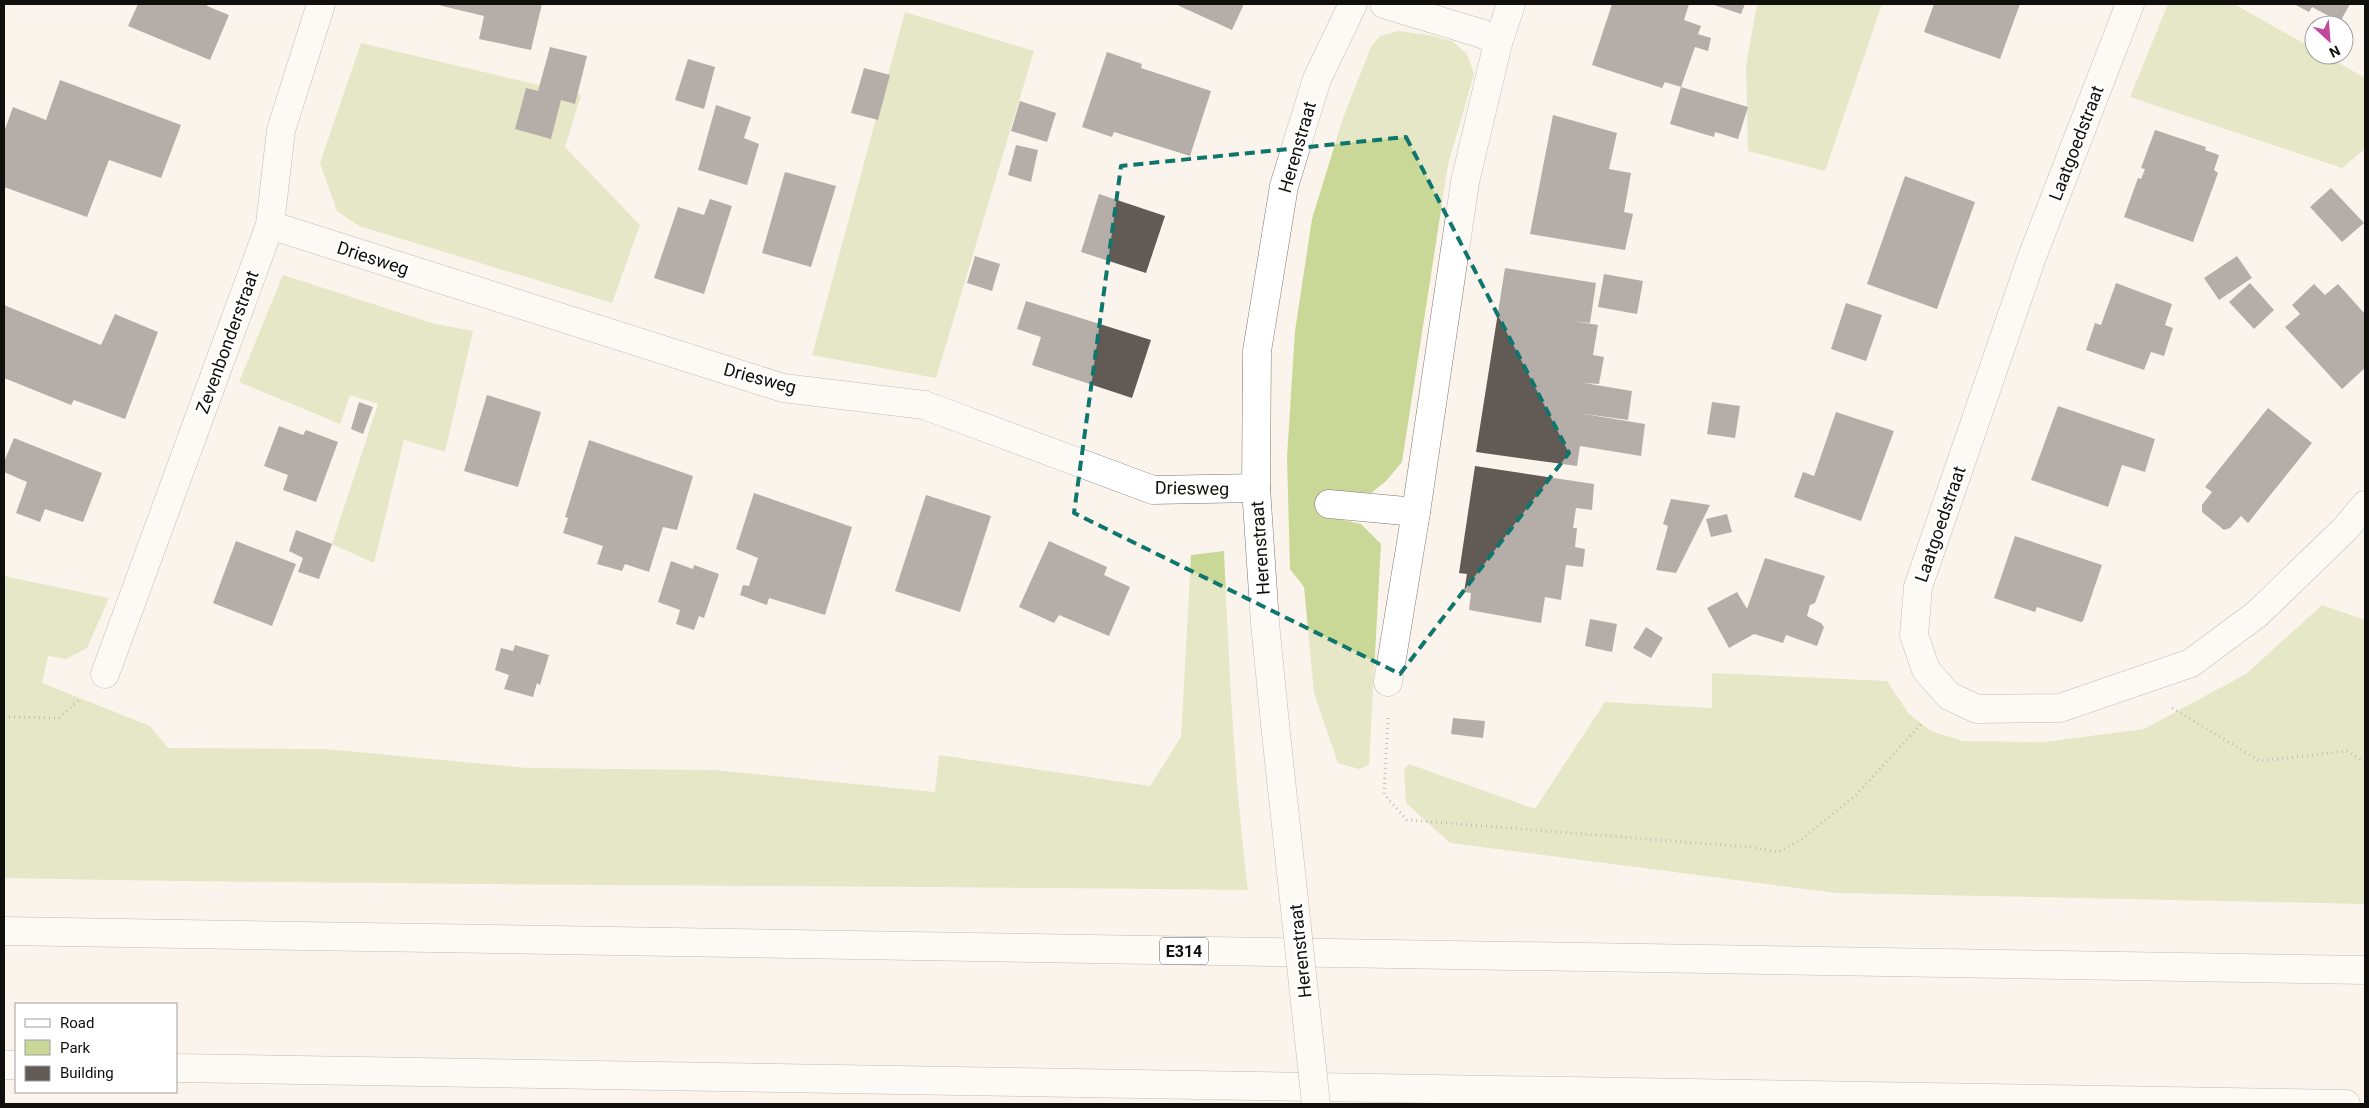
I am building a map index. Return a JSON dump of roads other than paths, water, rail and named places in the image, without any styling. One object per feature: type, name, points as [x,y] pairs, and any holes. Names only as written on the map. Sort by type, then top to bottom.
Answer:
[{"type":"main road","name":"Zevenbonderstraat","points":[[105,674],[270,225],[282,130],[321,4]]},
{"type":"main road","name":"Herenstraat","points":[[1316,1104],[1265,623],[1256,488],[1258,351],[1284,186],[1316,79],[1353,4]]},
{"type":"main road","points":[[1384,4],[1483,34],[1498,43]]},
{"type":"main road","points":[[1388,682],[1416,512],[1465,182],[1498,43],[1511,4]]},
{"type":"main road","name":"Laatgoedstraat","points":[[2130,4],[2032,257],[1918,587],[1914,635],[1926,670],[1949,696],[1977,709],[2060,708],[2183,666],[2191,663],[2257,614],[2345,529],[2365,506]]},
{"type":"main road","name":"Driesweg","points":[[270,225],[783,388],[924,405],[1153,490],[1256,488]]},
{"type":"main road","points":[[1329,504],[1416,512]]},
{"type":"main road","name":"E314","points":[[4,931],[2365,970]]},
{"type":"main road","points":[[178,1068],[2346,1104]]}]
